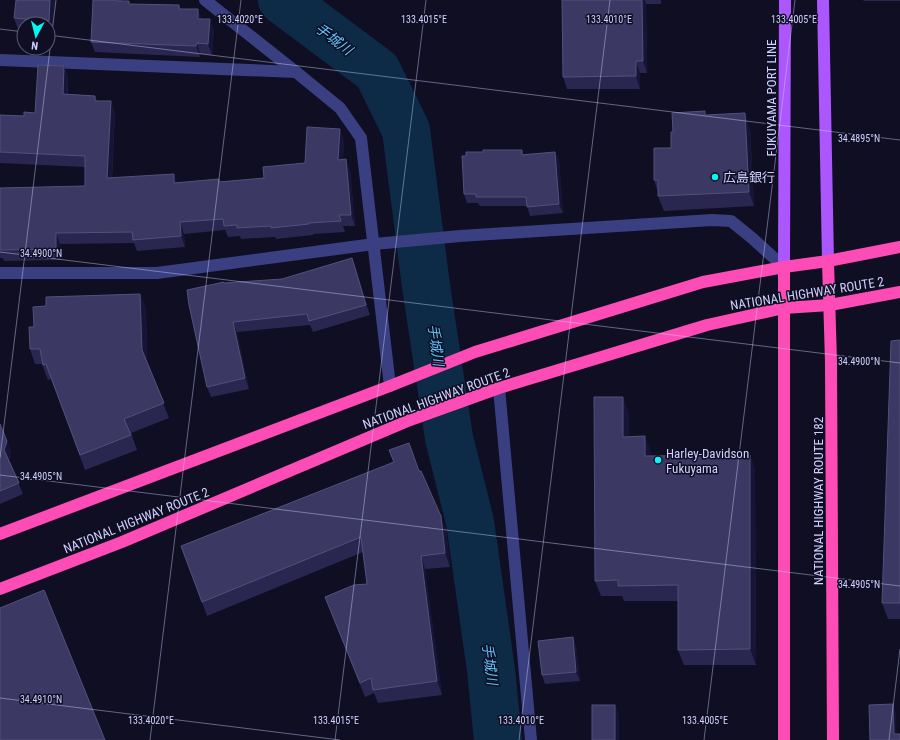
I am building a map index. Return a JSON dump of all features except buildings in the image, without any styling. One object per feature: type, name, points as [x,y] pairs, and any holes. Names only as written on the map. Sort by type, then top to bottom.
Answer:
[{"type":"highway","name":"NATIONAL HIGHWAY ROUTE 2","points":[[0,534],[390,386],[475,352],[703,282],[784,267],[828,261],[900,246]]},
{"type":"highway","name":"NATIONAL HIGHWAY ROUTE 182","points":[[828,261],[832,370],[833,740]]},
{"type":"highway","points":[[784,267],[784,740]]},
{"type":"highway","name":"NATIONAL HIGHWAY ROUTE 2","points":[[0,589],[122,542],[410,420],[499,388],[707,325],[784,308],[830,305],[900,292]]},
{"type":"main road","name":"FUKUYAMA PORT LINE","points":[[784,267],[785,0]]},
{"type":"main road","points":[[823,0],[828,261]]},
{"type":"street","points":[[205,0],[340,108],[361,138],[390,386]]},
{"type":"street","points":[[0,60],[296,72]]},
{"type":"street","points":[[0,273],[157,273],[386,242],[452,236],[712,220],[731,222],[752,238],[784,267]]},
{"type":"street","points":[[499,388],[531,740]]},
{"type":"waterway","name":"手城川","points":[[282,0],[377,71],[406,130],[426,286],[449,438],[470,522],[491,670],[498,740]]},
{"type":"place","name":"広島銀行","points":[[715,177]]},
{"type":"place","name":"Harley-Davidson Fukuyama","points":[[658,460]]}]
